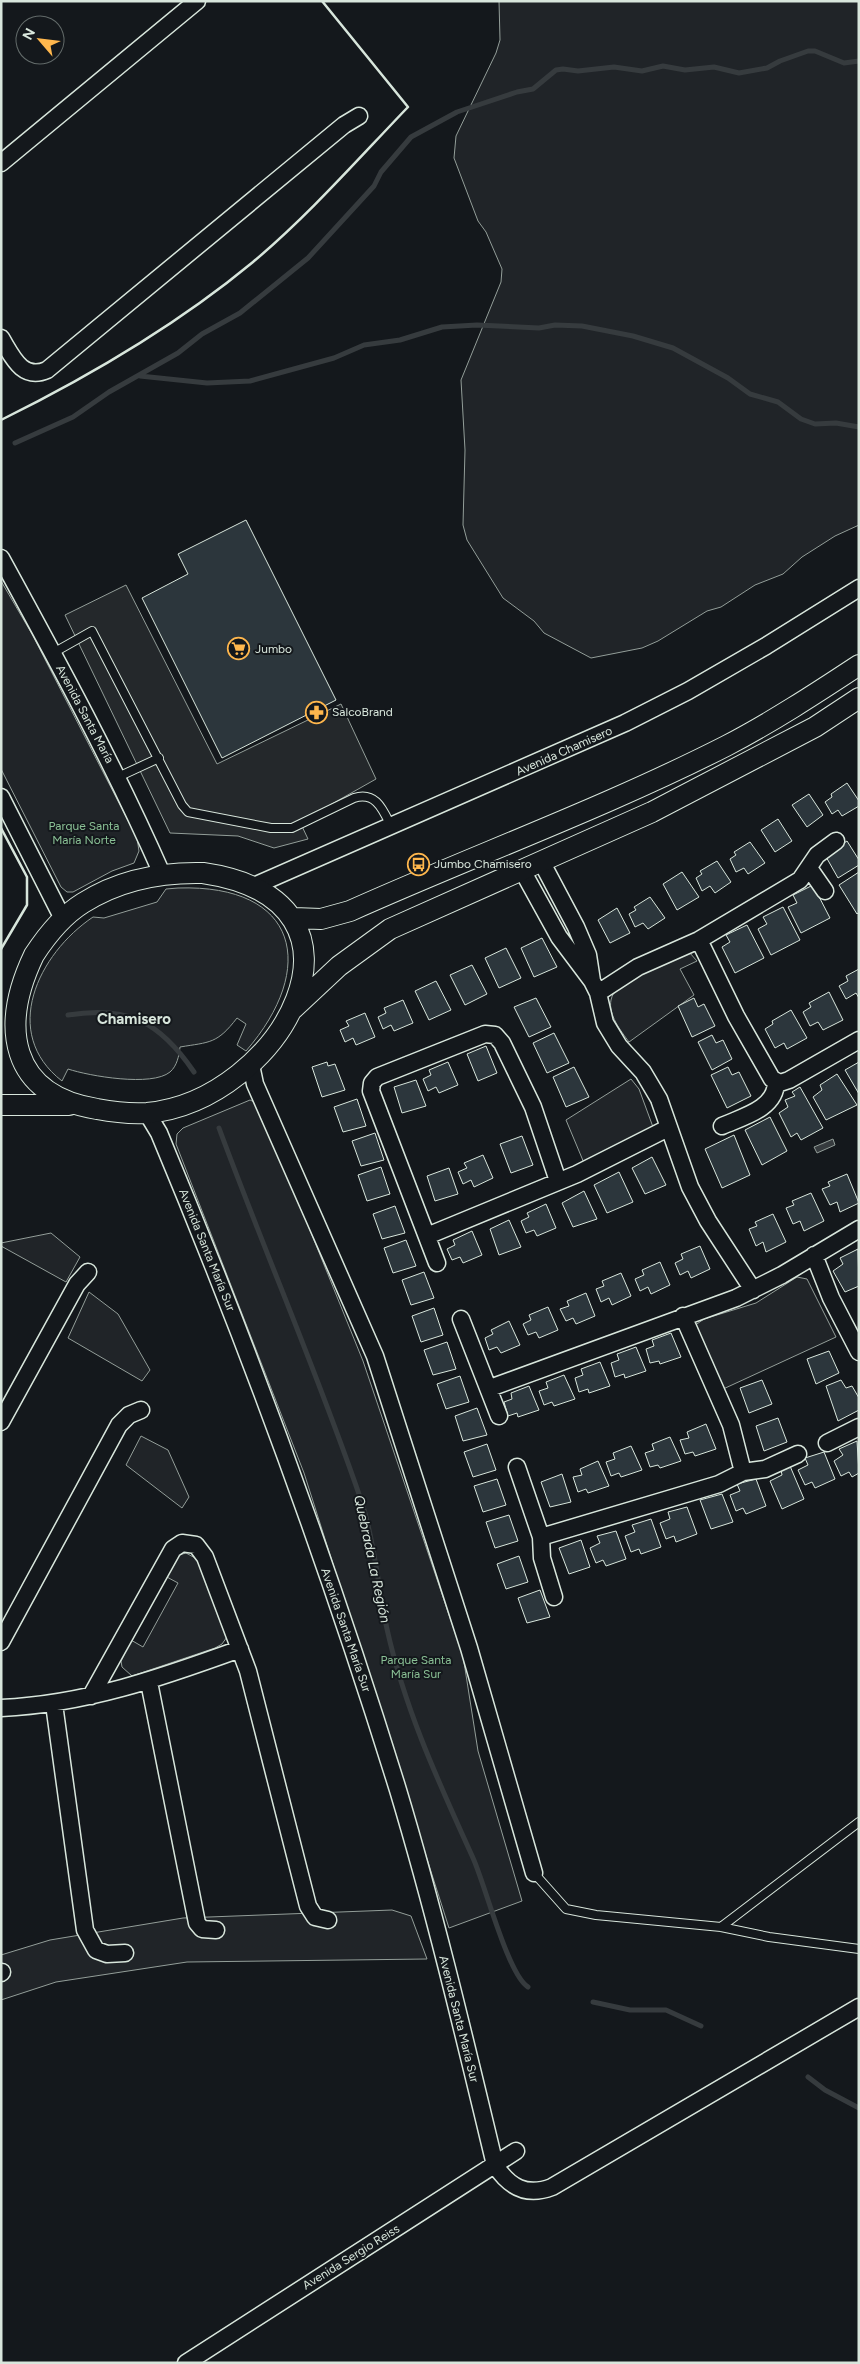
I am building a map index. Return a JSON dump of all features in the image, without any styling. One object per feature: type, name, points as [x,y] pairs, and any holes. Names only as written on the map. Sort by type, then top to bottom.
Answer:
[{"type":"street","points":[[1,163],[197,1]]},
{"type":"street","points":[[1,338],[19,367],[36,373],[47,370],[344,125],[359,116]]},
{"type":"street","name":"Avenida Santa María","points":[[1,558],[118,777],[162,874]]},
{"type":"street","name":"Avenida Chamisero","points":[[254,886],[625,723],[688,691],[766,646],[859,588]]},
{"type":"street","points":[[294,918],[320,919],[350,912],[642,786],[726,746],[800,704],[859,665]]},
{"type":"street","points":[[290,1012],[339,966],[390,929],[652,812],[726,775],[815,726],[859,698]]},
{"type":"street","points":[[1,797],[63,918]]},
{"type":"street","points":[[595,987],[699,940],[800,880],[817,855],[836,841]]},
{"type":"street","points":[[541,860],[576,927],[588,955],[605,1024],[619,1046],[647,1079],[659,1099],[690,1187],[708,1221],[753,1290]]},
{"type":"street","points":[[808,868],[825,891]]},
{"type":"street","points":[[522,870],[559,937],[595,987]]},
{"type":"street","points":[[1,1105],[46,1103],[75,1105],[99,1110],[147,1113],[182,1105],[208,1094],[228,1082],[252,1065],[268,1047],[290,1012],[297,996],[303,964],[302,941],[294,918],[278,901],[254,886],[204,873],[162,874],[128,883],[83,903],[63,918],[41,945],[20,983],[12,1008],[10,1024],[15,1052],[30,1074],[41,1085],[75,1105]]},
{"type":"street","points":[[699,940],[736,1016],[768,1074],[776,1082],[780,1083],[789,1080],[859,1040]]},
{"type":"street","points":[[1,1002],[20,983]]},
{"type":"street","points":[[437,1263],[371,1091],[372,1083],[377,1077],[485,1034],[495,1035],[502,1043],[533,1106],[558,1181]]},
{"type":"street","points":[[252,1065],[255,1084],[375,1356],[469,1648],[534,1873]]},
{"type":"street","points":[[722,1126],[765,1106],[773,1095],[776,1082]]},
{"type":"street","name":"Avenida Santa María Sur","points":[[147,1113],[155,1124],[166,1150],[261,1385],[344,1624],[398,1792],[421,1873],[495,2165]]},
{"type":"street","points":[[427,1236],[577,1174],[668,1128]]},
{"type":"street","points":[[490,1388],[753,1290],[859,1229]]},
{"type":"street","points":[[814,1255],[831,1298],[859,1352]]},
{"type":"street","points":[[1,1422],[77,1284],[88,1272]]},
{"type":"street","points":[[683,1316],[731,1425],[743,1472]]},
{"type":"street","points":[[462,1319],[490,1388],[499,1416]]},
{"type":"street","points":[[1,1642],[119,1426],[129,1415],[141,1410]]},
{"type":"street","points":[[827,1443],[859,1427]]},
{"type":"street","points":[[541,1537],[719,1484],[743,1472],[765,1469],[798,1454]]},
{"type":"street","points":[[517,1467],[541,1537],[542,1558],[554,1597]]},
{"type":"street","points":[[91,1696],[171,1552],[182,1543],[196,1545],[204,1554],[248,1671],[308,1906],[314,1917],[328,1920]]},
{"type":"street","points":[[1,1708],[54,1704],[149,1682],[240,1649]]},
{"type":"street","points":[[149,1682],[197,1923],[202,1928],[216,1930]]},
{"type":"street","points":[[54,1704],[85,1930],[96,1950],[107,1954],[125,1954]]},
{"type":"street","points":[[495,2165],[504,2178],[522,2190],[538,2191],[552,2187],[859,2008]]},
{"type":"street","name":"Avenida Sergio Reiss","points":[[186,2363],[516,2151]]},
{"type":"lane","points":[[53,653],[92,632],[182,805],[188,812],[253,825],[292,828],[354,798],[364,796],[379,804],[391,826]]},
{"type":"lane","points":[[118,777],[159,758]]},
{"type":"lane","points":[[721,1927],[859,1822]]},
{"type":"lane","points":[[534,1873],[566,1909],[596,1916],[721,1927],[769,1937],[859,1949]]},
{"type":"green space","points":[[499,1],[859,1],[859,525],[835,536],[802,557],[783,574],[755,585],[721,607],[707,611],[658,641],[642,648],[591,658],[544,633],[534,621],[503,598],[467,540],[463,525],[465,450],[461,380],[501,282],[502,269],[486,232],[478,221],[454,158],[456,136],[496,53],[500,40]]},
{"type":"green space","name":"Parque Santa María Norte","points":[[1,581],[32,634],[137,838],[139,851],[134,863],[112,871],[73,892],[67,892],[61,887],[1,769]]},
{"type":"green space","points":[[166,889],[219,890],[250,900],[272,916],[284,937],[288,962],[283,990],[269,1020],[246,1051],[237,1045],[246,1024],[237,1018],[218,1037],[199,1044],[180,1047],[174,1067],[170,1072],[161,1076],[149,1079],[120,1079],[90,1075],[68,1069],[62,1081],[43,1062],[33,1040],[30,1018],[34,995],[43,972],[56,951],[73,933],[93,917],[104,918],[157,902]]},
{"type":"green space","points":[[689,952],[697,961],[680,969],[694,995],[629,1042],[622,1033],[611,1011],[611,1000],[614,992],[644,971]]},
{"type":"green space","points":[[631,1079],[639,1089],[653,1127],[584,1163],[566,1120]]},
{"type":"green space","name":"Parque Santa María Sur","points":[[250,1100],[259,1104],[363,1361],[463,1656],[478,1751],[522,1901],[449,1928],[304,1473],[176,1144],[177,1134],[183,1128]]},
{"type":"green space","points":[[51,1233],[80,1257],[66,1282],[1,1246],[1,1243]]},
{"type":"green space","points":[[797,1277],[807,1279],[836,1337],[721,1390],[694,1326],[704,1319],[756,1303]]},
{"type":"green space","points":[[89,1292],[118,1314],[150,1370],[142,1381],[68,1338]]},
{"type":"green space","points":[[141,1436],[168,1450],[189,1497],[182,1508],[126,1465]]},
{"type":"green space","points":[[186,1553],[197,1559],[227,1637],[222,1644],[215,1648],[132,1676],[122,1667],[121,1661],[131,1640],[143,1647],[178,1583],[165,1576],[179,1555]]},
{"type":"green space","points":[[392,1910],[411,1916],[427,1959],[187,1962],[56,1982],[1,2000],[1,1955],[50,1940],[183,1918]]},
{"type":"shaded area","points":[[126,585],[217,764],[341,704],[376,779],[300,822],[308,839],[274,848],[238,836],[170,833],[65,615]]},
{"type":"water","points":[[833,1139],[835,1145],[817,1153],[814,1147]]},
{"type":"building","name":"Jumbo","points":[[246,520],[336,700],[222,758],[142,598],[188,574],[178,554]]},
{"type":"building","points":[[847,783],[859,801],[859,806],[842,816],[838,810],[832,814],[825,802],[832,797],[831,794]]},
{"type":"building","points":[[809,794],[823,815],[807,827],[792,805]]},
{"type":"building","points":[[778,819],[792,841],[775,852],[761,830]]},
{"type":"building","points":[[847,841],[859,860],[859,865],[838,878],[825,855]]},
{"type":"building","points":[[750,842],[765,863],[748,874],[744,868],[736,872],[730,859],[736,855],[734,852]]},
{"type":"building","points":[[717,861],[731,882],[715,893],[710,886],[702,891],[696,878],[702,874],[700,871]]},
{"type":"building","points":[[682,872],[699,897],[677,910],[663,884]]},
{"type":"building","points":[[859,872],[859,912],[857,914],[839,885]]},
{"type":"building","points":[[813,885],[830,918],[801,933],[788,907],[797,903],[793,895]]},
{"type":"building","points":[[650,897],[665,918],[648,929],[643,923],[635,927],[629,914],[636,910],[634,907]]},
{"type":"building","points":[[783,907],[800,940],[771,955],[758,929],[767,924],[763,917]]},
{"type":"building","points":[[617,908],[630,933],[610,943],[598,920]]},
{"type":"building","points":[[747,925],[764,958],[735,973],[722,947],[730,942],[726,935]]},
{"type":"building","points":[[542,938],[557,967],[534,977],[521,948]]},
{"type":"building","points":[[506,948],[521,978],[499,988],[485,958]]},
{"type":"building","points":[[472,965],[487,994],[465,1005],[450,975]]},
{"type":"building","points":[[859,969],[859,998],[856,993],[846,999],[839,986],[848,981],[846,976]]},
{"type":"building","points":[[436,981],[451,1010],[429,1020],[415,991]]},
{"type":"building","points":[[829,992],[843,1020],[823,1030],[818,1022],[810,1026],[803,1012],[811,1007],[809,1003]]},
{"type":"building","points":[[536,998],[551,1027],[529,1037],[514,1007]]},
{"type":"building","points":[[694,998],[698,1007],[704,1004],[715,1026],[692,1037],[678,1006]]},
{"type":"building","points":[[403,1000],[413,1023],[394,1031],[391,1025],[383,1029],[378,1017],[386,1013],[384,1008]]},
{"type":"building","points":[[791,1010],[807,1038],[787,1049],[784,1043],[775,1048],[765,1029],[773,1024],[772,1021]]},
{"type":"building","points":[[365,1013],[375,1037],[356,1045],[353,1038],[345,1042],[340,1030],[349,1026],[346,1021]]},
{"type":"building","points":[[554,1033],[569,1063],[547,1073],[533,1043]]},
{"type":"building","points":[[712,1035],[716,1043],[723,1040],[732,1059],[712,1070],[698,1042]]},
{"type":"building","points":[[486,1046],[497,1073],[478,1081],[467,1054]]},
{"type":"building","points":[[327,1062],[328,1066],[335,1064],[345,1090],[322,1097],[312,1067]]},
{"type":"building","points":[[448,1062],[458,1085],[439,1093],[436,1087],[428,1091],[423,1079],[431,1075],[429,1070]]},
{"type":"building","points":[[859,1062],[859,1094],[845,1070]]},
{"type":"building","points":[[574,1067],[589,1097],[566,1107],[553,1077]]},
{"type":"building","points":[[728,1067],[732,1075],[739,1072],[751,1096],[727,1108],[711,1075]]},
{"type":"building","points":[[837,1074],[857,1105],[826,1120],[813,1097],[822,1090],[820,1085]]},
{"type":"building","points":[[416,1080],[426,1106],[402,1113],[394,1087]]},
{"type":"building","points":[[800,1087],[823,1128],[801,1140],[797,1133],[791,1137],[779,1113],[788,1107],[785,1100],[795,1096],[792,1092]]},
{"type":"building","points":[[357,1099],[366,1126],[343,1132],[334,1107]]},
{"type":"building","points":[[770,1117],[787,1151],[762,1165],[745,1130]]},
{"type":"building","points":[[375,1133],[384,1160],[361,1166],[352,1141]]},
{"type":"building","points":[[734,1135],[750,1175],[722,1188],[705,1149]]},
{"type":"building","points":[[522,1136],[533,1165],[511,1173],[500,1144]]},
{"type":"building","points":[[483,1155],[493,1178],[474,1187],[471,1180],[463,1184],[458,1172],[467,1168],[464,1163]]},
{"type":"building","points":[[652,1157],[666,1185],[645,1194],[632,1168]]},
{"type":"building","points":[[381,1167],[390,1194],[367,1201],[358,1175]]},
{"type":"building","points":[[449,1168],[458,1194],[435,1201],[427,1176]]},
{"type":"building","points":[[619,1172],[633,1202],[607,1213],[594,1185]]},
{"type":"building","points":[[847,1174],[859,1203],[840,1212],[837,1202],[830,1205],[822,1189],[830,1186],[828,1182]]},
{"type":"building","points":[[584,1191],[597,1219],[573,1227],[562,1203]]},
{"type":"building","points":[[811,1193],[824,1221],[804,1231],[800,1221],[793,1224],[786,1208],[794,1205],[792,1201]]},
{"type":"building","points":[[546,1204],[556,1228],[537,1236],[534,1230],[526,1233],[521,1221],[529,1217],[527,1213]]},
{"type":"building","points":[[395,1206],[405,1233],[382,1239],[373,1214]]},
{"type":"building","points":[[773,1214],[786,1242],[766,1252],[763,1242],[756,1246],[749,1229],[757,1226],[755,1222]]},
{"type":"building","points":[[509,1220],[521,1247],[499,1255],[490,1229]]},
{"type":"building","points":[[472,1231],[482,1255],[463,1263],[460,1257],[452,1260],[447,1249],[455,1245],[453,1240]]},
{"type":"building","points":[[406,1240],[416,1266],[393,1273],[384,1248]]},
{"type":"building","points":[[700,1246],[710,1269],[691,1278],[688,1271],[680,1275],[675,1263],[683,1259],[681,1254]]},
{"type":"building","points":[[858,1249],[859,1286],[845,1292],[833,1271],[843,1264],[840,1258]]},
{"type":"building","points":[[660,1262],[670,1285],[651,1294],[648,1287],[640,1291],[635,1279],[644,1275],[642,1270]]},
{"type":"building","points":[[424,1272],[434,1298],[411,1305],[402,1280]]},
{"type":"building","points":[[621,1273],[631,1296],[612,1305],[609,1298],[601,1302],[596,1289],[604,1286],[602,1281]]},
{"type":"building","points":[[586,1293],[595,1316],[576,1324],[573,1318],[566,1321],[560,1309],[569,1306],[567,1301]]},
{"type":"building","points":[[548,1307],[558,1330],[539,1338],[536,1332],[528,1335],[523,1324],[531,1320],[529,1315]]},
{"type":"building","points":[[434,1308],[443,1335],[421,1342],[412,1316]]},
{"type":"building","points":[[509,1321],[520,1345],[501,1353],[497,1347],[489,1350],[485,1338],[493,1334],[491,1330]]},
{"type":"building","points":[[671,1333],[681,1357],[660,1364],[659,1361],[650,1363],[646,1349],[654,1346],[652,1340]]},
{"type":"building","points":[[447,1342],[456,1369],[433,1375],[424,1350]]},
{"type":"building","points":[[636,1347],[646,1371],[625,1378],[624,1374],[615,1377],[611,1363],[619,1360],[617,1354]]},
{"type":"building","points":[[829,1351],[839,1373],[816,1384],[807,1359]]},
{"type":"building","points":[[600,1362],[610,1386],[589,1393],[588,1389],[579,1392],[575,1378],[583,1375],[581,1369]]},
{"type":"building","points":[[564,1375],[575,1399],[554,1406],[552,1402],[544,1405],[539,1391],[548,1388],[546,1382]]},
{"type":"building","points":[[460,1376],[469,1402],[446,1409],[437,1384]]},
{"type":"building","points":[[762,1380],[772,1404],[749,1413],[740,1388]]},
{"type":"building","points":[[841,1380],[846,1388],[852,1386],[859,1398],[859,1410],[838,1421],[826,1386]]},
{"type":"building","points":[[529,1386],[539,1410],[518,1417],[517,1413],[508,1416],[504,1402],[512,1399],[511,1393]]},
{"type":"building","points":[[477,1408],[487,1435],[463,1441],[455,1416]]},
{"type":"building","points":[[778,1418],[787,1442],[764,1451],[756,1426]]},
{"type":"building","points":[[706,1424],[716,1449],[695,1456],[693,1452],[685,1454],[680,1440],[689,1438],[687,1432]]},
{"type":"building","points":[[670,1437],[681,1461],[660,1468],[658,1465],[650,1467],[645,1453],[654,1450],[652,1444]]},
{"type":"building","points":[[857,1441],[859,1473],[852,1477],[849,1472],[841,1476],[834,1461],[843,1455],[839,1449]]},
{"type":"building","points":[[487,1444],[496,1470],[473,1477],[464,1452]]},
{"type":"building","points":[[631,1446],[642,1470],[621,1477],[619,1473],[611,1476],[606,1462],[615,1459],[613,1453]]},
{"type":"building","points":[[824,1452],[835,1479],[815,1488],[812,1482],[805,1485],[798,1470],[808,1465],[805,1458]]},
{"type":"building","points":[[598,1461],[609,1486],[588,1493],[586,1489],[578,1492],[573,1477],[582,1475],[580,1469]]},
{"type":"building","points":[[790,1466],[804,1499],[782,1509],[770,1481],[782,1475],[781,1470]]},
{"type":"building","points":[[562,1474],[571,1502],[550,1507],[541,1482]]},
{"type":"building","points":[[497,1479],[506,1505],[483,1512],[474,1486]]},
{"type":"building","points":[[756,1479],[766,1506],[746,1514],[743,1508],[736,1511],[730,1495],[740,1491],[737,1484]]},
{"type":"building","points":[[722,1494],[733,1522],[711,1529],[700,1500]]},
{"type":"building","points":[[687,1507],[697,1534],[676,1542],[674,1536],[666,1539],[660,1523],[670,1519],[668,1512]]},
{"type":"building","points":[[509,1515],[518,1541],[495,1548],[486,1522]]},
{"type":"building","points":[[651,1519],[661,1547],[641,1554],[639,1549],[631,1552],[625,1536],[635,1532],[632,1525]]},
{"type":"building","points":[[616,1531],[626,1559],[606,1566],[603,1560],[596,1563],[590,1548],[600,1543],[597,1536]]},
{"type":"building","points":[[581,1540],[590,1567],[569,1574],[559,1548]]},
{"type":"building","points":[[519,1556],[528,1582],[506,1589],[497,1564]]},
{"type":"building","points":[[540,1590],[550,1617],[527,1623],[518,1598]]},
{"type":"waterway","points":[[15,443],[73,417],[109,392],[178,353],[202,334],[240,313],[308,258],[374,186],[381,172],[411,137],[457,112],[517,92],[533,89],[556,70],[563,69],[578,71],[614,67],[642,71],[663,66],[685,70],[714,67],[739,73],[767,68],[808,51],[815,51],[844,63],[859,61]]},
{"type":"waterway","points":[[140,376],[207,383],[250,381],[334,358],[364,345],[400,340],[442,327],[477,325],[539,328],[555,325],[582,326],[633,336],[673,348],[728,378],[750,394],[778,402],[801,419],[815,424],[836,423],[859,427]]},
{"type":"waterway","name":"Quebrada La Región","points":[[68,1015],[108,1013],[125,1015],[141,1021],[155,1029],[168,1041],[194,1072]]},
{"type":"waterway","name":"Quebrada La Región","points":[[219,1128],[328,1408],[362,1503],[370,1534],[394,1659],[413,1717],[473,1858],[505,1948],[520,1979],[528,1987]]},
{"type":"waterway","name":"Quebrada La Región","points":[[593,2002],[630,2010],[666,2010],[701,2026]]},
{"type":"waterway","points":[[808,2077],[825,2090],[859,2108]]},
{"type":"wall","points":[[1,420],[67,386],[132,348],[224,285],[294,225],[408,107],[322,1]]},
{"type":"wall","points":[[1,828],[27,877],[27,905],[1,949]]},
{"type":"place","name":"Jumbo","points":[[239,649]]},
{"type":"place","name":"SalcoBrand","points":[[316,712]]},
{"type":"place","name":"Jumbo Chamisero","points":[[418,864]]},
{"type":"district","name":"Chamisero","points":[[134,1019]]}]
